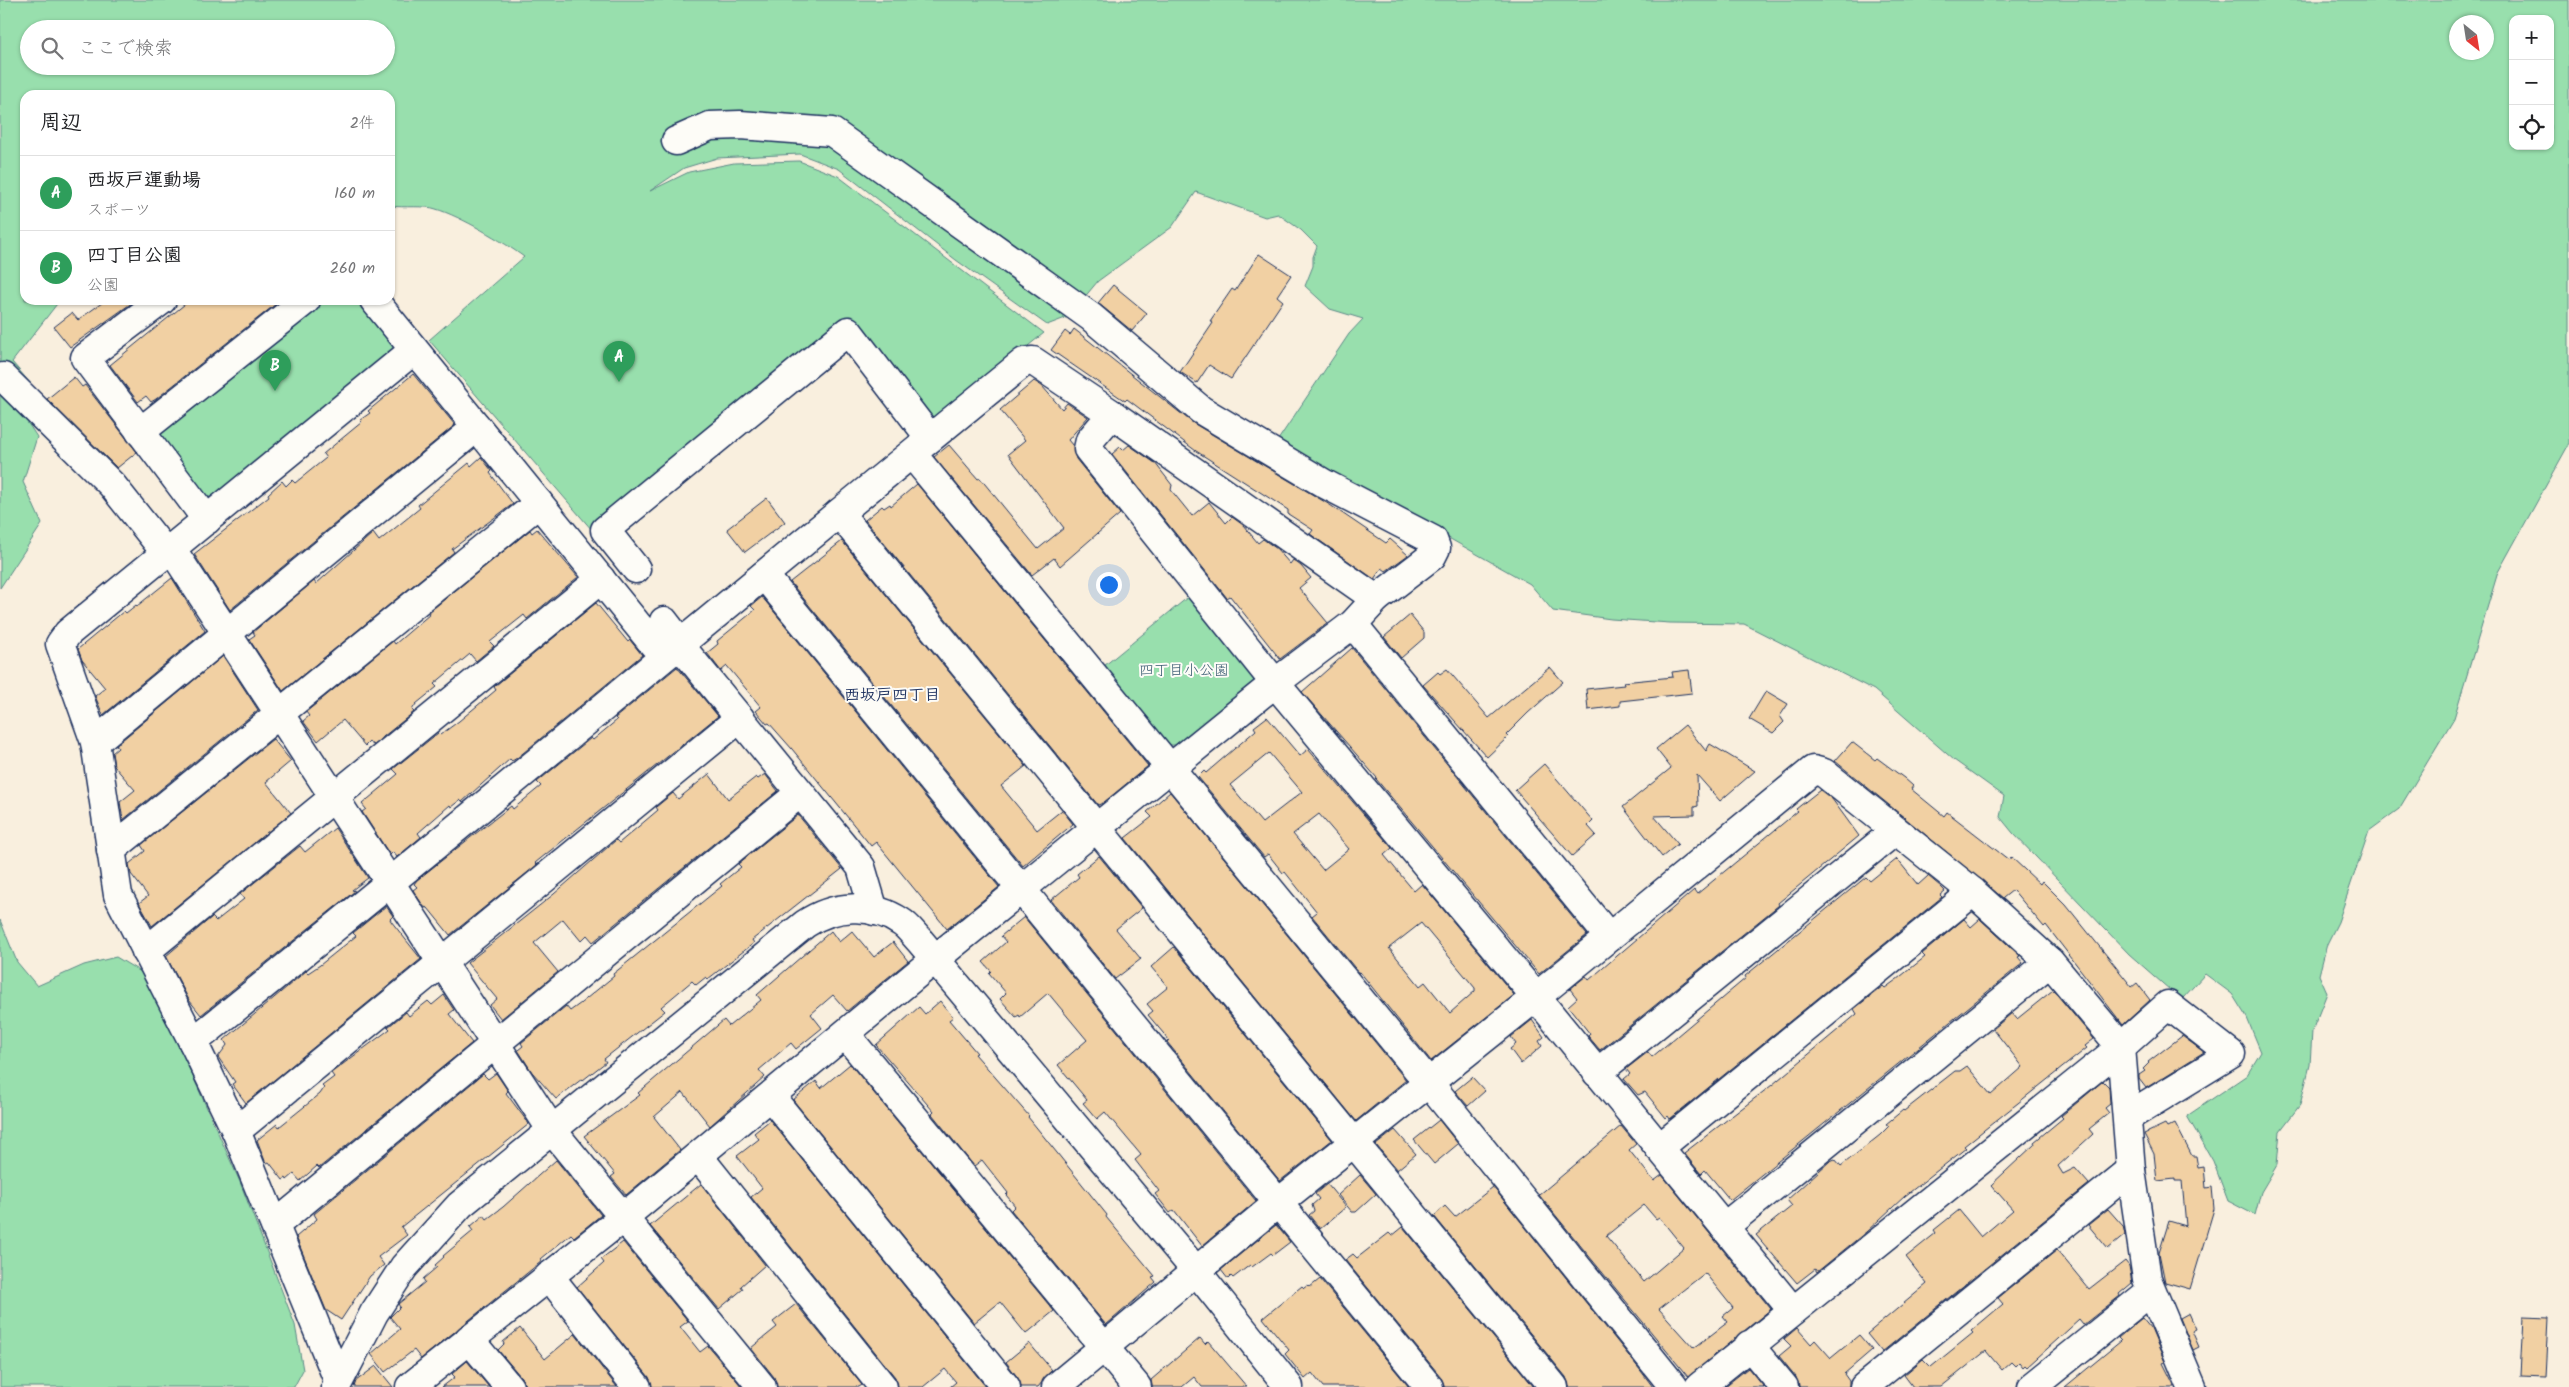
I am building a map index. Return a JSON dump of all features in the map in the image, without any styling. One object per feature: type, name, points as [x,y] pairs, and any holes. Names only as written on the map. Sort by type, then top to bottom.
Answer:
[{"type":"street","points":[[410,1387],[699,1157],[935,959],[1172,769],[1275,683],[1353,624],[1376,599],[1432,556],[1436,548],[1433,540],[1325,484],[1202,410],[1090,317],[832,132],[740,125],[710,126],[676,141]]},
{"type":"street","points":[[155,305],[85,358],[207,520]]},
{"type":"street","points":[[140,432],[300,305]]},
{"type":"street","points":[[378,305],[654,645],[676,647],[688,655],[740,718],[861,867],[874,911]]},
{"type":"street","points":[[636,569],[606,530],[848,331],[921,446],[1172,769],[1674,1387]]},
{"type":"street","points":[[337,1383],[236,1132],[193,1042],[118,895],[95,742],[60,644],[68,633],[414,350]]},
{"type":"street","points":[[193,1042],[392,883],[676,647],[1029,360],[1112,414],[1376,599]]},
{"type":"street","points":[[3,377],[112,485],[168,550],[226,632],[392,883],[551,1129],[762,1387]]},
{"type":"street","points":[[1112,414],[1090,440],[1088,449],[1275,683],[1536,997],[1793,1311]]},
{"type":"street","points":[[95,742],[226,632],[477,427]]},
{"type":"street","points":[[111,850],[539,503]]},
{"type":"street","points":[[840,513],[1554,1387]]},
{"type":"street","points":[[764,575],[1429,1387]]},
{"type":"street","points":[[146,951],[601,579]]},
{"type":"street","points":[[664,621],[676,647]]},
{"type":"street","points":[[1353,624],[1608,937]]},
{"type":"street","points":[[236,1132],[740,718]]},
{"type":"street","points":[[1056,1387],[1278,1203],[1536,997],[1813,770],[1824,774],[1973,892],[2050,962],[2121,1047],[2131,1170],[2147,1279],[2189,1386]]},
{"type":"street","points":[[275,1225],[800,793]]},
{"type":"street","points":[[1597,1073],[1895,831]]},
{"type":"street","points":[[1658,1148],[1973,892]]},
{"type":"street","points":[[337,1383],[374,1313],[404,1267],[460,1205],[805,924],[832,910],[874,911],[902,922],[1197,1272],[1289,1387]]},
{"type":"street","points":[[1724,1227],[2050,962]]},
{"type":"street","points":[[1699,1387],[2121,1047],[2168,1005],[2231,1054],[2128,1117]]},
{"type":"street","points":[[846,1035],[1137,1387]]},
{"type":"street","points":[[771,1097],[1006,1387]]},
{"type":"street","points":[[699,1157],[883,1387]]},
{"type":"street","points":[[1864,1387],[2131,1170]]},
{"type":"street","points":[[549,1276],[637,1387]]},
{"type":"street","points":[[2032,1387],[2152,1291]]},
{"type":"street","points":[[469,1339],[508,1387]]},
{"type":"street","points":[[1749,1345],[1784,1387]]},
{"type":"green space","points":[[0,0],[2569,0],[2569,444],[2498,572],[2454,718],[2399,809],[2369,831],[2338,922],[2327,944],[2319,975],[2327,993],[2312,1031],[2310,1065],[2300,1105],[2280,1131],[2277,1165],[2261,1192],[2255,1215],[2228,1201],[2213,1161],[2187,1116],[2247,1075],[2261,1052],[2247,1018],[2232,994],[2205,974],[2183,998],[2170,990],[2129,954],[2013,833],[2000,817],[2004,796],[1954,760],[1874,690],[1744,624],[1670,623],[1611,619],[1553,611],[1530,584],[1445,536],[1383,507],[1335,473],[1278,440],[1349,334],[1363,319],[1330,309],[1305,286],[1313,266],[1313,257],[1317,246],[1301,230],[1278,214],[1265,217],[1196,192],[1172,227],[1098,281],[1068,317],[1047,325],[956,260],[839,169],[800,154],[717,158],[684,168],[650,191],[689,172],[734,163],[799,161],[838,176],[1044,333],[930,425],[851,321],[592,530],[429,340],[524,257],[482,230],[446,212],[426,207],[395,206],[395,90],[20,90],[20,305],[56,305],[12,362],[37,391],[22,414],[37,437],[23,482],[42,524],[0,588]]},
{"type":"green space","points":[[313,305],[363,305],[394,343],[393,351],[213,497],[206,497],[157,441],[158,432]]},
{"type":"green space","name":"四丁目小公園","points":[[1193,593],[1257,682],[1175,745],[1170,745],[1104,666]]},
{"type":"green space","points":[[0,920],[17,962],[37,986],[84,965],[116,957],[141,972],[181,1050],[240,1182],[295,1325],[303,1370],[294,1387],[0,1387]]},
{"type":"building","points":[[1259,254],[1291,275],[1277,296],[1283,301],[1231,379],[1209,365],[1197,383],[1180,372],[1213,323],[1210,321],[1232,289],[1235,291]]},
{"type":"building","points":[[1113,285],[1147,313],[1132,331],[1098,303]]},
{"type":"building","points":[[99,305],[129,305],[70,347],[54,327],[72,313],[78,320]]},
{"type":"building","points":[[184,305],[275,305],[151,402],[146,396],[138,402],[110,365]]},
{"type":"building","points":[[1074,329],[1193,423],[1330,505],[1386,543],[1390,539],[1408,555],[1386,571],[1382,568],[1374,579],[1310,534],[1313,530],[1288,514],[1288,510],[1196,451],[1127,399],[1125,401],[1051,350],[1065,331],[1070,335]]},
{"type":"building","points":[[413,374],[455,425],[230,610],[194,554],[269,496],[268,494],[282,481],[286,486],[292,480],[295,483],[326,458],[323,454],[362,422],[360,420],[370,413],[368,411]]},
{"type":"building","points":[[74,377],[82,387],[85,385],[137,452],[117,468],[47,399]]},
{"type":"building","points":[[1034,381],[1042,386],[1062,409],[1067,403],[1088,417],[1068,440],[1073,446],[1076,459],[1120,514],[1060,566],[1054,558],[1032,575],[934,457],[949,445],[978,479],[980,478],[1038,549],[1064,528],[1008,454],[1025,440],[1000,410]]},
{"type":"building","points":[[1129,445],[1155,463],[1172,485],[1171,490],[1192,516],[1209,502],[1226,523],[1232,517],[1243,525],[1258,543],[1263,539],[1277,549],[1290,564],[1293,560],[1301,566],[1311,578],[1299,588],[1328,623],[1280,659],[1230,596],[1227,598],[1112,454],[1120,447],[1123,450]]},
{"type":"building","points":[[481,457],[492,471],[490,473],[513,504],[452,549],[454,552],[283,691],[249,639],[255,635],[253,632],[314,581],[316,584],[373,533],[379,541],[420,508],[418,505],[469,463],[471,466]]},
{"type":"building","points":[[917,484],[1148,766],[1103,803],[1098,805],[865,520],[882,506],[884,508],[890,504],[891,506]]},
{"type":"building","points":[[767,498],[785,522],[745,552],[727,529]]},
{"type":"building","points":[[537,529],[578,577],[527,619],[524,615],[490,642],[494,646],[476,661],[470,654],[434,684],[437,687],[416,704],[412,710],[414,712],[373,745],[369,742],[365,746],[343,720],[318,741],[303,721],[309,716],[306,712],[393,641],[395,644],[430,614],[429,612],[530,530],[532,533]]},
{"type":"building","points":[[842,541],[1026,766],[1001,786],[1037,830],[1062,810],[1073,824],[1023,866],[790,582]]},
{"type":"building","points":[[172,578],[205,631],[103,715],[95,696],[105,688],[82,660],[78,649],[124,611],[126,613],[137,606]]},
{"type":"building","points":[[762,597],[999,887],[947,929],[876,842],[871,846],[792,749],[756,711],[761,707],[727,666],[721,671],[707,653],[718,644],[717,641],[755,610],[751,606]]},
{"type":"building","points":[[596,603],[628,642],[630,640],[642,655],[517,758],[512,761],[510,759],[462,802],[460,800],[451,807],[450,805],[418,833],[421,837],[397,857],[393,852],[390,855],[362,812],[366,809],[362,804],[398,774],[393,769],[438,733],[440,735],[459,721],[496,690],[494,687],[496,685]]},
{"type":"building","points":[[1410,615],[1424,632],[1424,638],[1401,658],[1384,637]]},
{"type":"building","points":[[1352,648],[1587,935],[1539,974],[1377,778],[1302,692]]},
{"type":"building","points":[[223,656],[258,710],[123,820],[120,802],[135,790],[114,766],[112,753],[118,748],[116,745]]},
{"type":"building","points":[[677,667],[718,716],[535,863],[537,865],[450,935],[428,908],[424,907],[413,890],[417,887],[414,884],[417,880],[511,806],[513,809],[541,786],[537,782],[591,738],[593,740],[617,720],[615,718]]},
{"type":"building","points":[[1550,667],[1563,682],[1528,713],[1506,735],[1508,737],[1487,757],[1423,685],[1438,672],[1440,674],[1447,669],[1489,718]]},
{"type":"building","points":[[1689,670],[1692,693],[1620,701],[1620,706],[1588,710],[1586,689],[1624,685],[1623,682],[1673,677],[1672,672]]},
{"type":"building","points":[[1766,691],[1788,704],[1780,716],[1784,722],[1773,733],[1749,719]]},
{"type":"building","points":[[1267,717],[1300,756],[1308,749],[1392,848],[1384,855],[1414,891],[1422,884],[1514,995],[1431,1061],[1360,972],[1312,916],[1317,912],[1285,872],[1283,873],[1268,854],[1264,857],[1198,777],[1204,771],[1206,773],[1256,730],[1254,727]],"holes":[[[1269,753],[1302,792],[1262,823],[1230,785]],[[1319,814],[1349,849],[1323,870],[1293,834]],[[1421,923],[1475,988],[1475,991],[1450,1013],[1425,982],[1420,986],[1389,948]]]},
{"type":"building","points":[[1685,725],[1706,751],[1710,744],[1755,771],[1720,801],[1697,775],[1698,806],[1694,807],[1694,815],[1654,816],[1678,844],[1662,857],[1623,807],[1671,768],[1656,749]]},
{"type":"building","points":[[273,739],[291,761],[266,782],[291,813],[152,926],[139,903],[148,896],[131,874],[129,864],[145,851],[141,845]]},
{"type":"building","points":[[1852,742],[1875,760],[1877,758],[1904,778],[1913,786],[1911,789],[1944,816],[1947,812],[2009,860],[2011,857],[2040,884],[2042,881],[2066,905],[2132,987],[2137,983],[2150,1000],[2123,1025],[2046,925],[2044,927],[2013,890],[2003,898],[1835,761]]},
{"type":"building","points":[[1544,764],[1593,821],[1588,826],[1596,835],[1572,856],[1515,790]]},
{"type":"building","points":[[709,774],[728,799],[756,777],[758,779],[765,774],[778,791],[593,942],[587,935],[581,941],[563,919],[534,943],[558,972],[501,1019],[490,1005],[497,999],[467,963],[554,894],[616,840],[619,843],[658,810],[656,807],[673,793],[678,799]]},
{"type":"building","points":[[1820,790],[1832,799],[1859,836],[1778,903],[1779,905],[1600,1050],[1568,1006],[1577,998],[1570,989],[1586,976],[1589,980],[1694,890],[1697,894],[1798,811],[1796,809]]},
{"type":"building","points":[[1170,792],[1406,1080],[1356,1121],[1125,838],[1152,817],[1147,812]]},
{"type":"building","points":[[798,815],[842,869],[752,940],[754,943],[708,979],[706,977],[696,985],[692,981],[661,1007],[665,1011],[604,1059],[606,1062],[556,1099],[532,1072],[518,1050],[523,1046],[521,1043],[566,1006],[570,1011],[614,976],[613,974],[722,886],[720,884],[741,867],[738,864]]},
{"type":"building","points":[[335,828],[368,878],[352,890],[355,891],[201,1015],[189,1000],[166,956],[212,917],[216,921],[244,899],[240,894],[300,846],[305,852]]},
{"type":"building","points":[[1099,856],[1142,908],[1116,929],[1141,959],[1115,979],[1051,900],[1079,877],[1077,874]]},
{"type":"building","points":[[1897,859],[1918,885],[1928,876],[1940,886],[1945,891],[1940,895],[1942,897],[1670,1119],[1668,1116],[1666,1118],[1645,1092],[1638,1095],[1624,1079],[1630,1074],[1626,1069],[1648,1052],[1652,1057],[1746,978],[1745,976],[1866,877],[1870,881]]},
{"type":"building","points":[[386,906],[393,916],[390,919],[391,921],[421,959],[246,1103],[232,1084],[235,1082],[218,1057],[227,1045],[224,1040],[306,971],[308,973],[320,965],[356,936],[353,933]]},
{"type":"building","points":[[1024,917],[1256,1201],[1202,1246],[1174,1210],[1170,1213],[1155,1194],[1159,1191],[1135,1160],[1141,1155],[1105,1112],[1097,1119],[1083,1103],[1087,1100],[1058,1065],[1087,1040],[1048,993],[1020,1017],[1019,1015],[1016,1017],[1000,999],[1006,993],[989,973],[991,971],[983,962],[1006,942],[1001,936]]},
{"type":"building","points":[[1964,919],[1971,927],[1980,919],[2020,956],[2018,957],[2023,963],[1730,1200],[1705,1170],[1701,1174],[1684,1153],[1772,1085],[1857,1014],[1854,1009],[1925,957],[1922,954]]},
{"type":"building","points":[[831,931],[839,942],[852,931],[874,957],[893,942],[908,961],[847,1011],[833,995],[811,1014],[822,1028],[796,1049],[791,1043],[759,1070],[765,1077],[710,1126],[683,1092],[654,1117],[680,1150],[626,1195],[611,1177],[615,1174],[584,1136],[640,1095],[638,1093],[724,1020],[729,1026],[761,1000],[757,995]]},
{"type":"building","points":[[1174,947],[1332,1140],[1280,1181],[1167,1042],[1169,1040],[1148,1015],[1153,1011],[1147,1004],[1168,987],[1151,967]]},
{"type":"building","points":[[2053,990],[2094,1039],[2085,1046],[2087,1048],[1964,1146],[1966,1148],[1905,1196],[1866,1232],[1817,1272],[1815,1269],[1797,1283],[1756,1235],[1792,1206],[1787,1200],[1830,1161],[1835,1159],[1841,1166],[1880,1135],[1889,1126],[1886,1124],[1955,1071],[1960,1071],[1967,1066],[1991,1095],[2023,1067],[1993,1029],[2012,1013],[2017,1019]]},
{"type":"building","points":[[444,995],[454,1010],[449,1014],[472,1043],[319,1168],[317,1166],[300,1181],[294,1174],[287,1180],[286,1178],[283,1180],[269,1162],[265,1161],[257,1140],[277,1124],[279,1127],[320,1094],[324,1088],[322,1086],[334,1077],[331,1073],[390,1029],[388,1027],[406,1012],[409,1016],[428,1001],[432,1005]]},
{"type":"building","points":[[940,1001],[953,1017],[949,1020],[977,1053],[975,1054],[1029,1116],[1107,1215],[1106,1217],[1155,1276],[1152,1277],[1156,1282],[1106,1325],[1011,1210],[1015,1206],[1006,1195],[1008,1193],[982,1160],[974,1166],[932,1114],[934,1112],[876,1045],[919,1007],[925,1014]]},
{"type":"building","points":[[1532,1020],[1544,1037],[1539,1041],[1542,1046],[1521,1064],[1510,1049],[1516,1044],[1511,1037]]},
{"type":"building","points":[[2182,1036],[2204,1052],[2146,1088],[2139,1079],[2139,1075],[2145,1071],[2143,1069],[2148,1062]]},
{"type":"building","points":[[850,1064],[1054,1311],[1026,1334],[1000,1302],[974,1323],[793,1100],[816,1081],[821,1088]]},
{"type":"building","points":[[496,1073],[508,1091],[506,1093],[529,1124],[401,1227],[407,1235],[378,1257],[384,1265],[370,1276],[341,1320],[326,1310],[296,1237],[317,1219],[314,1214],[483,1074],[488,1079]]},
{"type":"building","points":[[1472,1077],[1485,1091],[1468,1106],[1455,1091]]},
{"type":"building","points":[[2103,1081],[2109,1087],[2110,1104],[2105,1108],[2109,1113],[2089,1129],[2093,1134],[2058,1166],[2063,1174],[2075,1168],[2089,1184],[1882,1352],[1867,1334],[1927,1284],[1906,1257],[1936,1233],[1934,1230],[1959,1210],[1981,1237],[2013,1210],[1991,1185],[2035,1144],[2034,1142],[2063,1118],[2061,1116]]},
{"type":"building","points":[[770,1120],[986,1387],[950,1387],[956,1382],[945,1369],[923,1387],[898,1387],[895,1377],[751,1197],[762,1188],[737,1156],[759,1139],[754,1133]]},
{"type":"building","points":[[1439,1120],[1458,1144],[1434,1164],[1414,1140]]},
{"type":"building","points":[[2175,1123],[2192,1156],[2196,1156],[2198,1168],[2204,1167],[2206,1188],[2212,1187],[2214,1209],[2190,1289],[2165,1282],[2159,1253],[2169,1221],[2186,1226],[2182,1181],[2175,1181],[2175,1179],[2157,1181],[2154,1154],[2144,1134],[2165,1124],[2167,1127]]},
{"type":"building","points":[[1621,1126],[1636,1144],[1629,1150],[1654,1181],[1662,1175],[1771,1309],[1688,1377],[1539,1195]],"holes":[[[1644,1205],[1656,1219],[1659,1217],[1684,1248],[1644,1282],[1606,1236]],[[1705,1273],[1733,1308],[1723,1316],[1728,1322],[1694,1348],[1659,1309]]]},
{"type":"building","points":[[1395,1130],[1416,1154],[1397,1170],[1376,1145]]},
{"type":"building","points":[[556,1160],[601,1215],[574,1237],[571,1234],[541,1259],[542,1261],[421,1359],[414,1350],[385,1372],[371,1354],[400,1329],[390,1317],[400,1307],[398,1304],[425,1282],[423,1279],[437,1267],[435,1265],[443,1256],[473,1231],[470,1227],[484,1215],[487,1219],[503,1207]]},
{"type":"building","points":[[1360,1175],[1376,1194],[1356,1212],[1352,1212],[1338,1195]]},
{"type":"building","points":[[701,1184],[765,1265],[741,1286],[743,1289],[719,1309],[650,1226]]},
{"type":"building","points":[[1327,1184],[1346,1207],[1320,1229],[1309,1215],[1314,1211],[1312,1205],[1319,1199],[1315,1194]]},
{"type":"building","points":[[1493,1187],[1653,1387],[1569,1387],[1566,1377],[1434,1216],[1445,1206],[1455,1217]]},
{"type":"building","points":[[2108,1209],[2123,1226],[2125,1235],[2108,1249],[2088,1225]]},
{"type":"building","points":[[1276,1225],[1290,1242],[1273,1255],[1271,1253],[1252,1267],[1250,1265],[1233,1278],[1231,1276],[1228,1279],[1221,1270]]},
{"type":"building","points":[[1403,1227],[1534,1387],[1444,1387],[1441,1377],[1345,1260],[1353,1254],[1357,1258],[1389,1233],[1392,1236]]},
{"type":"building","points":[[623,1242],[688,1321],[680,1327],[700,1352],[708,1346],[742,1387],[652,1387],[649,1377],[577,1287],[604,1263],[601,1259]]},
{"type":"building","points":[[2057,1250],[2089,1289],[2125,1261],[2129,1266],[2132,1283],[2119,1294],[2120,1296],[2083,1325],[2079,1320],[2027,1367],[2025,1365],[2023,1367],[2019,1362],[2015,1366],[2011,1362],[2002,1370],[1986,1351],[1941,1387],[1913,1387],[1904,1375],[1923,1359],[1931,1367],[1973,1333],[1971,1331],[2003,1304],[1998,1298]]},
{"type":"building","points":[[1320,1279],[1409,1387],[1323,1387],[1312,1373],[1305,1379],[1285,1354],[1289,1350],[1263,1318],[1302,1286],[1304,1288],[1308,1285],[1310,1287]]},
{"type":"building","points":[[796,1304],[862,1385],[859,1387],[777,1387],[774,1377],[751,1348],[777,1327],[773,1322]]},
{"type":"building","points":[[2189,1313],[2196,1329],[2192,1331],[2199,1347],[2193,1350],[2180,1318]]},
{"type":"building","points":[[2523,1317],[2549,1318],[2546,1377],[2520,1376]]},
{"type":"building","points":[[2142,1318],[2151,1329],[2165,1362],[2163,1363],[2175,1387],[2065,1387],[2121,1341],[2118,1338]]},
{"type":"building","points":[[520,1328],[545,1359],[575,1334],[617,1387],[526,1387],[521,1377],[498,1350],[504,1344],[503,1342]]},
{"type":"building","points":[[1797,1328],[1811,1344],[1815,1340],[1831,1358],[1859,1335],[1872,1350],[1844,1374],[1849,1381],[1849,1387],[1799,1387],[1796,1377],[1779,1356],[1791,1346],[1784,1339]]},
{"type":"building","points":[[1200,1338],[1205,1344],[1208,1341],[1247,1387],[1202,1387],[1194,1377],[1182,1387],[1152,1387],[1151,1380]]},
{"type":"building","points":[[1029,1343],[1052,1370],[1038,1387],[1021,1387],[1018,1378],[1006,1362]]},
{"type":"building","points":[[467,1361],[489,1387],[442,1387],[455,1377],[452,1374]]},
{"type":"building","points":[[376,1366],[393,1387],[354,1387],[356,1381]]},
{"type":"building","points":[[1748,1368],[1764,1387],[1724,1387]]},
{"type":"place","name":"西坂戸運動場","points":[[619,382]]},
{"type":"place","name":"四丁目公園","points":[[275,391]]},
{"type":"district","name":"西坂戸四丁目","points":[[892,694]]}]
